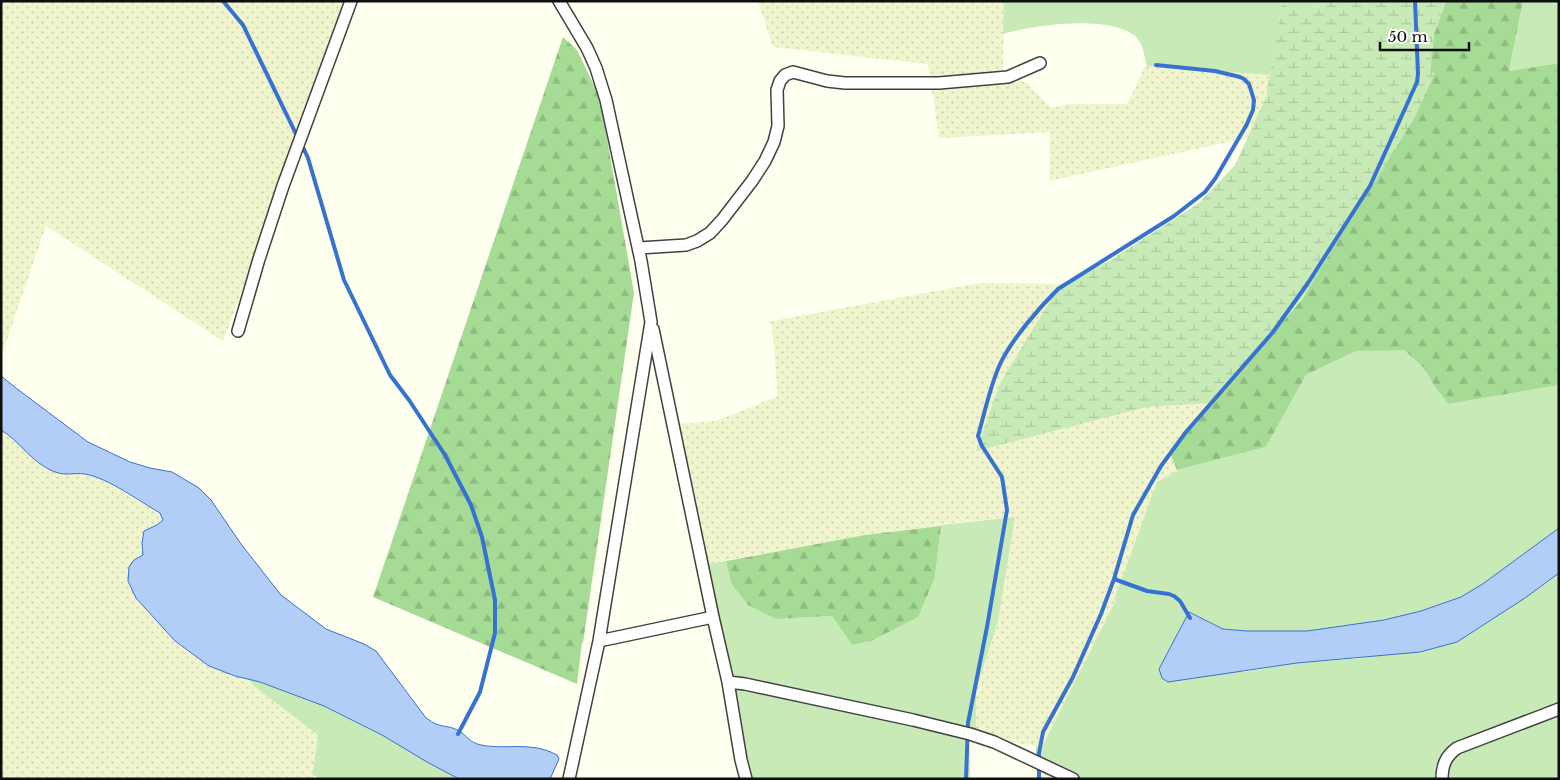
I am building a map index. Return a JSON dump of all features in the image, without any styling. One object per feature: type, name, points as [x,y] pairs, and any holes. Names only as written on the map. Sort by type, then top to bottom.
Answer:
[{"type":"street","points":[[238,331],[283,186],[351,1]]},
{"type":"street","points":[[559,1],[572,21],[596,68],[606,100],[639,248],[651,322],[728,682],[746,779]]},
{"type":"street","points":[[639,248],[686,245],[710,233],[722,220],[752,181],[774,142],[778,126],[777,90],[780,80],[785,74],[793,72],[827,81],[845,83],[939,83],[1008,77],[1040,63]]},
{"type":"street","points":[[569,779],[599,641],[651,322]]},
{"type":"street","points":[[599,641],[713,617]]},
{"type":"street","points":[[728,682],[803,696],[970,734],[994,742],[1073,779]]},
{"type":"street","points":[[1442,779],[1444,762],[1449,754],[1458,748],[1559,709]]},
{"type":"green space","points":[[1,1],[350,1],[223,341],[46,226],[1,357]]},
{"type":"green space","points":[[758,1],[1004,1],[1003,73],[1028,84],[1051,108],[1069,104],[1127,104],[1145,66],[1270,75],[1266,97],[1247,138],[1049,181],[1050,132],[939,138],[928,64],[773,47]]},
{"type":"green space","points":[[1004,1],[1316,1],[1313,12],[1282,5],[1270,75],[1147,66],[1139,40],[1125,30],[1109,26],[1072,23],[1033,27],[1003,34]]},
{"type":"green space","points":[[1316,1],[1446,1],[1434,34],[1430,72],[1435,73],[1415,117],[1303,297],[1213,403],[1147,407],[976,451],[1000,383],[1060,285],[1109,261],[1198,204],[1235,165],[1266,97],[1282,4],[1313,12]]},
{"type":"green space","points":[[1446,1],[1523,1],[1509,71],[1559,63],[1559,385],[1448,404],[1424,368],[1404,350],[1356,351],[1306,375],[1266,447],[1177,470],[1170,453],[1303,298],[1434,73],[1430,72],[1434,34]]},
{"type":"green space","points":[[1523,1],[1559,1],[1559,63],[1509,71]]},
{"type":"green space","points":[[563,37],[577,50],[600,98],[634,293],[577,684],[373,597]]},
{"type":"green space","points":[[979,283],[1061,284],[1000,383],[977,450],[1147,407],[1213,403],[1170,453],[1177,469],[1181,469],[1157,482],[1117,600],[1042,747],[976,737],[976,691],[998,621],[1015,517],[941,524],[941,526],[865,535],[707,564],[677,424],[716,421],[778,396],[772,326],[767,322]]},
{"type":"green space","points":[[1404,350],[1424,368],[1448,404],[1559,385],[1559,528],[1484,583],[1461,597],[1421,611],[1384,620],[1307,631],[1247,631],[1223,629],[1189,612],[1243,672],[1297,663],[1363,658],[1525,598],[1559,573],[1559,779],[1055,779],[1036,771],[1036,746],[1042,747],[1116,600],[1114,600],[1157,482],[1181,469],[1266,447],[1306,375],[1356,351]]},
{"type":"green space","points":[[1,430],[11,436],[31,456],[56,472],[65,474],[84,473],[103,480],[159,513],[164,520],[147,529],[142,543],[143,556],[139,558],[136,598],[175,642],[209,666],[248,679],[255,687],[318,735],[312,779],[1,779]]},
{"type":"green space","points":[[1015,517],[998,621],[976,691],[976,737],[969,737],[970,779],[749,779],[707,564],[726,561],[731,583],[776,619],[832,616],[852,645],[870,640],[935,577],[941,525]]},
{"type":"green space","points":[[941,526],[935,577],[918,617],[869,642],[852,645],[832,616],[776,619],[748,605],[731,583],[726,561],[865,535]]},
{"type":"green space","points":[[248,679],[324,706],[382,735],[454,776],[453,779],[319,779],[314,775],[312,779],[318,735],[255,687]]},
{"type":"water","points":[[1,376],[88,442],[130,462],[172,472],[199,488],[211,500],[241,544],[281,595],[326,629],[364,644],[376,651],[426,718],[436,724],[456,729],[471,741],[481,745],[538,748],[557,755],[559,759],[550,779],[459,779],[382,735],[324,706],[260,682],[235,676],[209,666],[175,641],[136,598],[128,581],[129,567],[134,560],[143,555],[144,531],[163,520],[160,513],[123,490],[94,476],[55,472],[33,458],[1,430]]},
{"type":"water","points":[[1559,528],[1559,573],[1525,598],[1457,642],[1420,652],[1297,663],[1168,682],[1162,678],[1159,669],[1189,612],[1223,629],[1247,631],[1307,631],[1384,620],[1421,611],[1461,597],[1484,583]]},
{"type":"waterway","points":[[223,1],[243,25],[297,136]]},
{"type":"waterway","points":[[1039,779],[1039,753],[1043,732],[1073,677],[1101,614],[1114,579],[1133,515],[1161,466],[1186,432],[1273,332],[1308,283],[1370,186],[1417,82],[1415,1]]},
{"type":"waterway","points":[[966,779],[968,723],[1007,510],[1002,477],[982,446],[978,436],[997,371],[1019,333],[1058,289],[1174,216],[1205,192],[1215,179],[1253,110],[1254,100],[1249,84],[1240,77],[1215,71],[1156,65]]},
{"type":"waterway","points":[[302,145],[308,158],[344,280],[390,375],[445,455],[471,505],[482,537],[495,600],[495,633],[480,692],[458,734]]},
{"type":"waterway","points":[[1114,579],[1147,591],[1174,596],[1180,601],[1190,618]]}]
